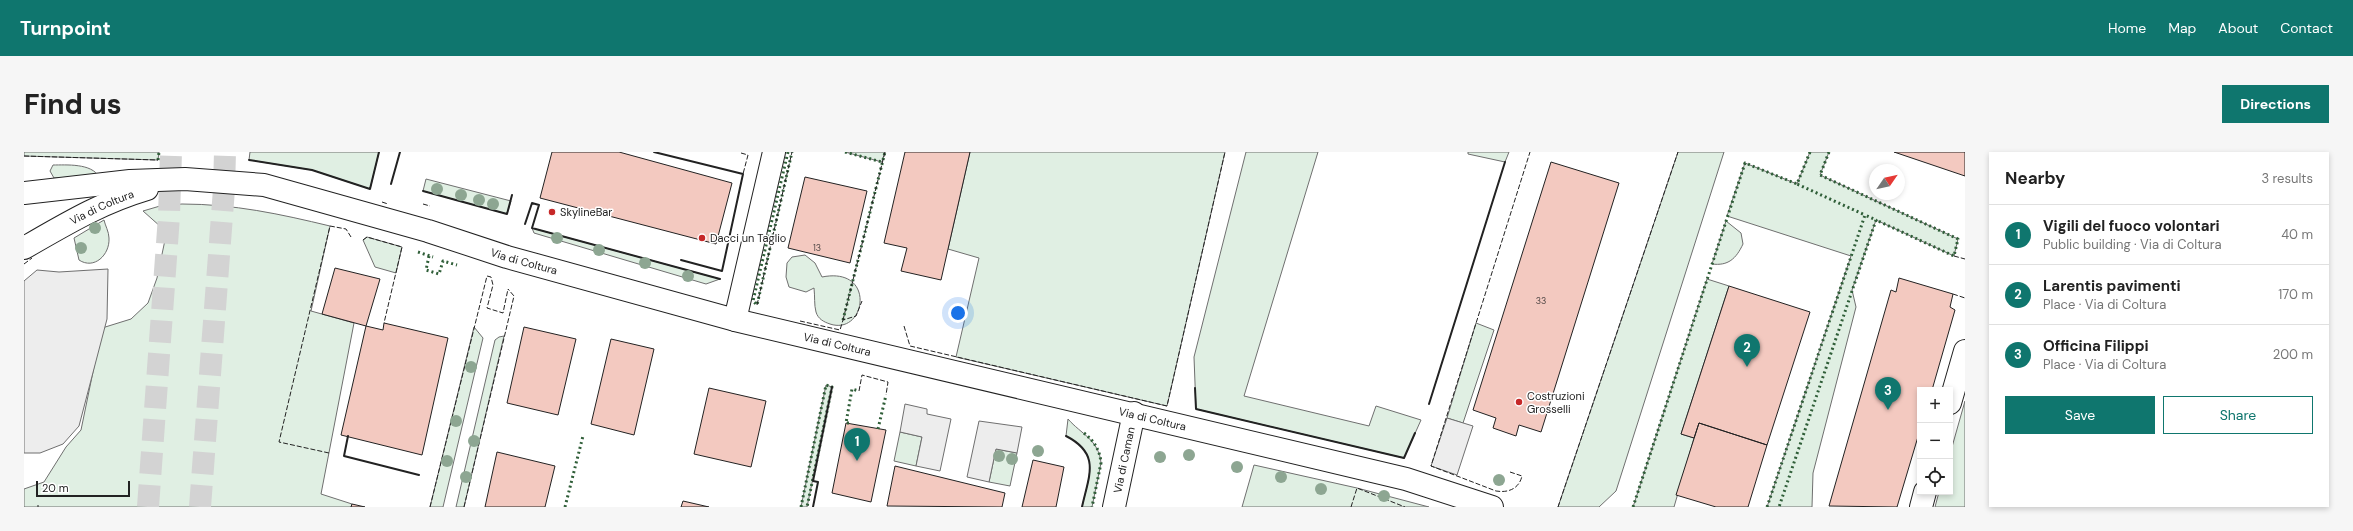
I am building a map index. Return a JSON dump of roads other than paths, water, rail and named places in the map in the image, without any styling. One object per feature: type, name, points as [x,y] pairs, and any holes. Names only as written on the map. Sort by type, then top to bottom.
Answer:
[{"type":"street","points":[[735,320],[774,152]]},
{"type":"street","name":"Via di Coltura","points":[[24,248],[114,199],[185,179]]},
{"type":"street","name":"Via di Coltura","points":[[24,193],[130,181],[185,179],[264,185],[428,231],[507,257],[735,320],[1406,478],[1492,507]]},
{"type":"street","points":[[1953,393],[1965,351]]},
{"type":"street","name":"Via di Caman","points":[[1114,507],[1134,413]]},
{"type":"street","points":[[1921,507],[1924,495]]},
{"type":"tunnel","points":[[148,507],[169,216],[171,152]]},
{"type":"tunnel","points":[[200,507],[224,189],[225,152]]},
{"type":"place","name":"SkylineBar","points":[[552,212]]},
{"type":"place","name":"Dacci un Taglio","points":[[702,238]]},
{"type":"place","name":"Larentis pavimenti","points":[[1747,367]]},
{"type":"place","name":"Costruzioni Grosselli","points":[[1519,402]]},
{"type":"place","name":"Officina Filippi","points":[[1888,410]]},
{"type":"place","name":"Vigili del fuoco volontari","points":[[857,461]]}]
